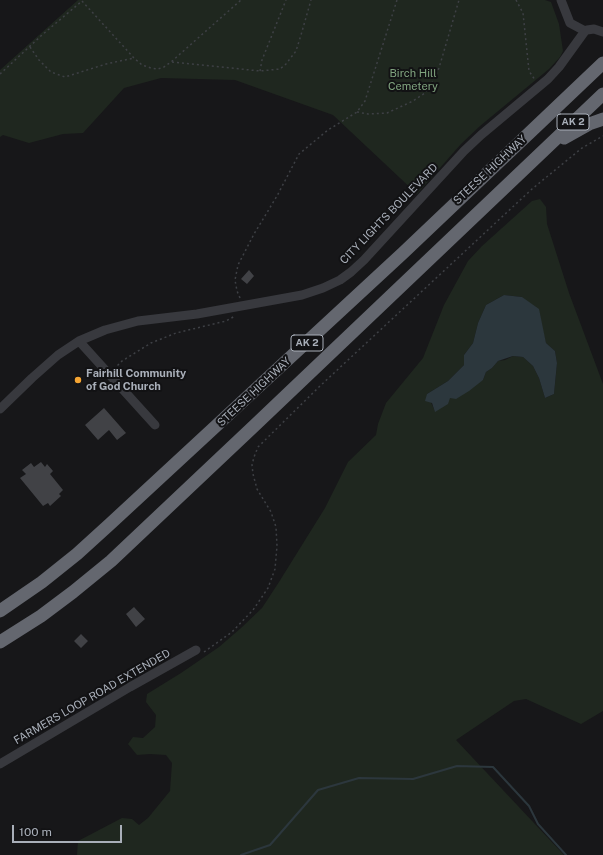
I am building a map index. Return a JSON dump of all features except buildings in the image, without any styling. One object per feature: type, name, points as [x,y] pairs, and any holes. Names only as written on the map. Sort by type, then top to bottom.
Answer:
[{"type":"highway","name":"STEESE HIGHWAY","points":[[0,611],[54,573],[77,554],[403,253],[603,63]]},
{"type":"highway","name":"STEESE HIGHWAY","points":[[0,642],[42,616],[110,561],[603,94]]},
{"type":"highway","points":[[544,150],[589,124],[603,119]]},
{"type":"street","points":[[561,0],[570,23],[585,31],[594,29],[603,32]]},
{"type":"street","name":"CITY LIGHTS BOULEVARD","points":[[0,409],[32,378],[58,356],[79,341],[105,330],[138,321],[243,306],[302,295],[340,280],[351,272],[384,239],[464,151],[540,86],[559,67],[585,31]]},
{"type":"street","points":[[79,341],[155,425]]},
{"type":"street","name":"FARMERS LOOP ROAD EXTENDED","points":[[0,764],[130,687],[198,653]]},
{"type":"path","points":[[0,74],[83,0],[134,58],[142,64],[158,69],[171,62],[241,0]]},
{"type":"path","points":[[260,72],[262,60],[286,0]]},
{"type":"path","points":[[171,62],[260,72],[280,69],[290,60],[296,51],[311,0]]},
{"type":"path","points":[[109,375],[122,361],[151,343],[176,333],[226,321],[238,314],[243,306],[237,291],[235,280],[238,265],[254,234],[278,196],[299,154],[328,130],[357,112],[365,101],[397,0]]},
{"type":"path","points":[[357,112],[368,114],[387,113],[413,101],[425,93],[440,68],[459,0]]},
{"type":"path","points":[[516,0],[523,12],[529,71],[540,86]]},
{"type":"path","points":[[30,48],[39,60],[52,72],[65,77],[106,64],[134,58]]},
{"type":"path","points":[[198,653],[215,646],[232,632],[253,610],[268,588],[275,569],[277,546],[276,528],[271,512],[257,489],[253,474],[252,464],[258,447],[320,386],[532,189],[582,148],[603,136]]},
{"type":"green space","name":"Birch Hill Cemetery","points":[[78,0],[545,0],[551,2],[559,24],[563,51],[560,57],[549,69],[480,126],[461,144],[417,194],[333,115],[235,80],[161,78],[124,88],[83,133],[63,134],[29,143],[3,135],[0,137],[0,70]]},
{"type":"green space","points":[[540,199],[546,207],[547,224],[569,293],[603,384],[603,711],[581,724],[526,699],[514,701],[456,740],[564,855],[77,855],[78,841],[122,818],[132,819],[139,825],[148,818],[170,791],[172,763],[166,755],[137,755],[128,744],[133,737],[143,738],[155,727],[156,715],[146,702],[147,694],[219,647],[262,608],[325,508],[348,462],[376,435],[378,424],[386,403],[423,358],[444,305],[468,261],[482,246],[532,201]],"holes":[[[504,295],[522,297],[542,328],[546,343],[555,351],[557,363],[554,394],[545,398],[539,378],[533,366],[523,357],[513,356],[505,360],[498,361],[486,372],[483,380],[450,397],[435,411],[427,394],[448,381],[464,365],[464,355],[473,343],[478,323],[486,305]]]},
{"type":"shaded area","points":[[504,295],[522,297],[539,309],[546,343],[555,351],[557,363],[554,394],[545,398],[539,378],[533,366],[523,357],[513,356],[498,361],[486,372],[483,380],[456,399],[450,398],[448,404],[435,412],[432,403],[425,401],[427,394],[448,381],[464,365],[464,355],[473,343],[478,323],[486,305]]},
{"type":"waterway","points":[[241,855],[270,845],[318,790],[359,778],[413,779],[457,766],[493,767],[529,806],[538,824],[566,855]]},
{"type":"place","name":"Fairhill Community of God Church","points":[[78,380]]}]
